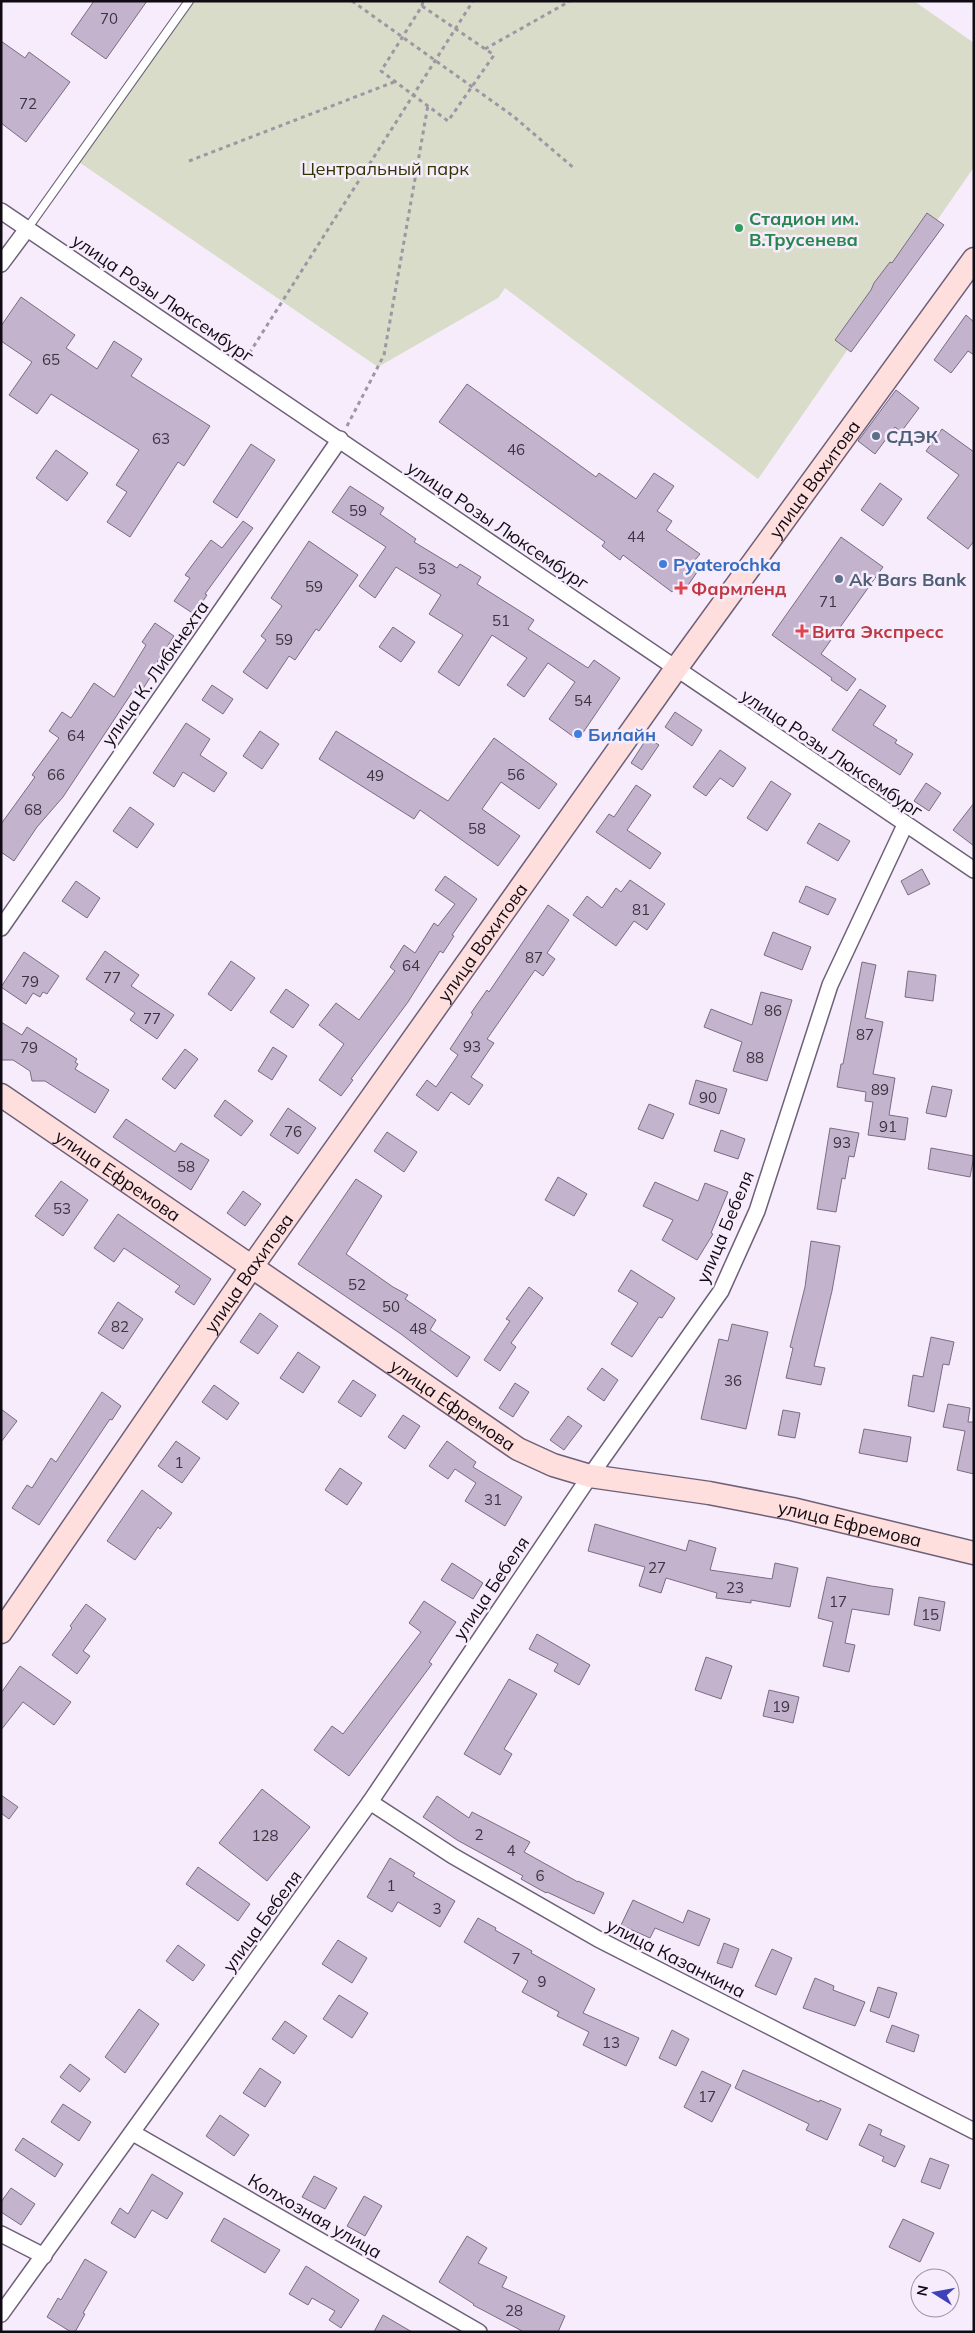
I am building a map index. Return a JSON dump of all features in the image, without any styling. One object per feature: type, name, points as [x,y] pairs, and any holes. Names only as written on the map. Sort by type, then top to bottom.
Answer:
[{"type":"main road","name":"улица Вахитова","points":[[1,1632],[253,1265],[675,670],[974,259]]},
{"type":"main road","name":"улица Ефремова","points":[[1,1095],[253,1265],[518,1449],[553,1465],[590,1476],[746,1500],[974,1553]]},
{"type":"street","name":"улица Розы Люксембург","points":[[1,211],[340,439],[675,670],[974,870]]},
{"type":"street","points":[[1,264],[27,229]]},
{"type":"street","name":"улица К. Либкнехта","points":[[1,928],[340,439]]},
{"type":"street","name":"улица Бебеля","points":[[1,2314],[370,1802],[590,1476],[721,1291],[757,1212],[830,985],[905,825]]},
{"type":"street","name":"улица Казанкина","points":[[370,1802],[453,1856],[598,1939],[974,2131]]},
{"type":"street","name":"Колхозная улица","points":[[133,2133],[479,2332]]},
{"type":"street","points":[[1,2234],[44,2256]]},
{"type":"lane","points":[[27,229],[189,1]]},
{"type":"path","points":[[352,1],[513,116],[575,169]]},
{"type":"path","points":[[238,371],[474,1]]},
{"type":"path","points":[[485,49],[570,1]]},
{"type":"path","points":[[423,4],[494,55],[448,121],[381,71],[401,37],[423,4]]},
{"type":"path","points":[[189,161],[395,81]]},
{"type":"path","points":[[340,439],[384,355],[428,105]]},
{"type":"green space","name":"Центральный парк","points":[[189,1],[914,1],[974,43],[974,167],[758,479],[505,288],[498,298],[378,367],[76,160]]},
{"type":"building","points":[[94,1],[147,1],[106,59],[71,34]]},
{"type":"building","points":[[1,41],[25,58],[29,52],[70,82],[26,142],[1,123]]},
{"type":"building","points":[[927,213],[944,225],[851,352],[835,340],[874,283],[890,262],[892,263]]},
{"type":"building","points":[[21,297],[75,335],[66,348],[97,369],[114,341],[142,359],[131,376],[210,426],[184,466],[178,462],[130,537],[107,522],[127,492],[116,485],[139,450],[51,394],[37,414],[9,395],[32,362],[1,341],[1,326]]},
{"type":"building","points":[[966,315],[974,322],[974,355],[968,351],[951,373],[934,360]]},
{"type":"building","points":[[467,384],[596,477],[599,473],[636,499],[654,473],[674,486],[657,511],[672,521],[666,530],[700,554],[695,560],[702,565],[684,591],[677,586],[672,592],[623,555],[620,560],[602,546],[605,542],[439,422]]},
{"type":"building","points":[[896,390],[919,408],[901,432],[895,427],[875,454],[858,441]]},
{"type":"building","points":[[942,429],[974,452],[974,541],[968,549],[927,518],[959,475],[926,451]]},
{"type":"building","points":[[251,444],[275,460],[237,518],[213,502]]},
{"type":"building","points":[[56,450],[88,473],[67,501],[36,478]]},
{"type":"building","points":[[880,483],[902,499],[883,526],[861,510]]},
{"type":"building","points":[[350,486],[384,508],[380,514],[416,539],[414,542],[457,568],[460,564],[481,577],[477,584],[534,620],[528,629],[588,668],[594,660],[620,678],[578,740],[549,719],[575,682],[548,663],[524,697],[507,685],[527,658],[492,635],[459,686],[438,672],[463,635],[429,614],[441,595],[396,567],[375,598],[359,586],[386,547],[332,512]]},
{"type":"building","points":[[243,521],[253,528],[205,594],[207,595],[194,614],[174,601],[190,578],[185,575],[211,540],[222,548]]},
{"type":"building","points":[[841,537],[883,567],[821,654],[856,679],[847,691],[772,635]]},
{"type":"building","points":[[309,541],[358,575],[319,631],[316,629],[295,660],[289,656],[267,689],[243,672],[266,640],[261,636],[282,606],[271,598]]},
{"type":"building","points":[[155,623],[174,636],[154,667],[156,668],[141,692],[135,688],[63,797],[37,827],[14,861],[1,852],[1,824],[35,777],[32,775],[59,738],[49,731],[62,712],[71,718],[94,683],[114,697],[146,645],[142,642]]},
{"type":"building","points":[[393,627],[415,642],[401,662],[379,647]]},
{"type":"building","points":[[212,685],[233,699],[223,714],[202,700]]},
{"type":"building","points":[[860,689],[886,706],[873,725],[897,740],[895,743],[913,754],[900,775],[832,730]]},
{"type":"building","points":[[675,712],[702,730],[692,746],[665,727]]},
{"type":"building","points":[[186,723],[210,739],[200,755],[227,773],[214,792],[183,772],[174,787],[153,773]]},
{"type":"building","points":[[260,731],[279,744],[262,769],[243,756]]},
{"type":"building","points":[[336,731],[448,801],[494,738],[557,784],[539,809],[501,782],[482,809],[520,836],[498,866],[420,810],[414,819],[319,759]]},
{"type":"building","points":[[647,738],[659,745],[642,770],[631,763]]},
{"type":"building","points":[[720,750],[746,768],[733,787],[720,778],[706,796],[693,787]]},
{"type":"building","points":[[771,781],[791,794],[767,831],[747,818]]},
{"type":"building","points":[[926,783],[941,793],[929,811],[914,801]]},
{"type":"building","points":[[636,785],[651,795],[627,830],[661,853],[650,869],[596,832],[609,814],[614,817]]},
{"type":"building","points":[[974,803],[974,846],[953,830]]},
{"type":"building","points":[[130,807],[154,824],[137,848],[113,831]]},
{"type":"building","points":[[819,823],[850,841],[838,861],[807,843]]},
{"type":"building","points":[[922,869],[930,884],[908,895],[901,881]]},
{"type":"building","points":[[445,876],[477,899],[452,935],[454,936],[443,953],[440,951],[408,1002],[351,1079],[353,1080],[341,1096],[319,1080],[344,1044],[319,1025],[336,1003],[359,1020],[395,971],[390,967],[404,945],[415,953],[434,923],[438,926],[455,904],[435,890]]},
{"type":"building","points":[[630,880],[665,904],[647,930],[634,921],[616,946],[573,915],[587,896],[602,908],[616,888],[621,892]]},
{"type":"building","points":[[76,881],[100,898],[87,918],[62,901]]},
{"type":"building","points":[[806,886],[836,899],[828,915],[799,902]]},
{"type":"building","points":[[548,905],[569,920],[547,953],[555,959],[543,976],[535,970],[487,1039],[494,1043],[471,1077],[483,1085],[469,1105],[451,1092],[438,1111],[416,1095],[427,1080],[436,1087],[458,1055],[450,1049],[473,1014],[471,1013],[487,990],[489,992]]},
{"type":"building","points":[[773,932],[811,947],[802,970],[764,955]]},
{"type":"building","points":[[105,951],[139,975],[131,986],[174,1015],[157,1039],[130,1020],[135,1013],[86,979]]},
{"type":"building","points":[[24,952],[59,976],[47,994],[43,992],[40,997],[33,993],[26,1004],[1,987]]},
{"type":"building","points":[[231,961],[255,978],[231,1011],[208,994]]},
{"type":"building","points":[[862,962],[876,965],[865,1018],[883,1022],[873,1074],[895,1078],[889,1115],[908,1118],[905,1140],[868,1135],[873,1102],[865,1101],[866,1092],[837,1087]]},
{"type":"building","points":[[908,971],[936,975],[933,1001],[905,997]]},
{"type":"building","points":[[286,989],[309,1005],[293,1028],[270,1012]]},
{"type":"building","points":[[761,992],[792,1000],[767,1081],[733,1071],[742,1042],[704,1027],[711,1009],[752,1025]]},
{"type":"building","points":[[1,1022],[22,1035],[27,1027],[77,1059],[75,1062],[78,1064],[75,1069],[109,1090],[95,1113],[45,1081],[32,1081],[30,1071],[13,1060],[1,1060]]},
{"type":"building","points":[[273,1047],[287,1056],[272,1080],[258,1071]]},
{"type":"building","points":[[185,1049],[198,1059],[175,1089],[162,1079]]},
{"type":"building","points":[[696,1080],[727,1089],[719,1114],[689,1104]]},
{"type":"building","points":[[932,1086],[952,1090],[946,1117],[926,1113]]},
{"type":"building","points":[[225,1100],[253,1121],[241,1136],[214,1116]]},
{"type":"building","points":[[649,1104],[674,1114],[663,1139],[638,1129]]},
{"type":"building","points":[[288,1108],[316,1128],[298,1154],[270,1135]]},
{"type":"building","points":[[126,1119],[175,1152],[181,1143],[209,1160],[191,1190],[113,1137]]},
{"type":"building","points":[[830,1128],[859,1133],[854,1157],[849,1156],[845,1179],[842,1178],[836,1212],[817,1209]]},
{"type":"building","points":[[721,1130],[745,1139],[738,1159],[714,1151]]},
{"type":"building","points":[[387,1132],[417,1152],[404,1172],[374,1151]]},
{"type":"building","points":[[931,1148],[974,1156],[970,1177],[928,1169]]},
{"type":"building","points":[[558,1177],[587,1194],[574,1216],[545,1200]]},
{"type":"building","points":[[356,1179],[382,1196],[346,1254],[393,1287],[408,1295],[405,1299],[436,1320],[430,1330],[470,1357],[457,1377],[401,1334],[298,1264]]},
{"type":"building","points":[[61,1181],[88,1200],[63,1236],[35,1216]]},
{"type":"building","points":[[655,1182],[698,1201],[705,1183],[728,1192],[711,1233],[713,1234],[697,1260],[662,1240],[673,1220],[643,1206]]},
{"type":"building","points":[[243,1191],[261,1204],[245,1226],[227,1213]]},
{"type":"building","points":[[118,1214],[211,1279],[194,1305],[175,1292],[180,1286],[124,1248],[114,1262],[94,1248]]},
{"type":"building","points":[[811,1241],[840,1246],[832,1291],[814,1366],[825,1368],[821,1385],[786,1378],[793,1348],[790,1347],[805,1287]]},
{"type":"building","points":[[631,1270],[675,1298],[662,1318],[659,1317],[632,1357],[611,1344],[638,1303],[618,1291]]},
{"type":"building","points":[[529,1287],[543,1298],[511,1343],[516,1347],[500,1371],[484,1360],[510,1321],[506,1319]]},
{"type":"building","points":[[118,1302],[143,1319],[123,1349],[98,1333]]},
{"type":"building","points":[[260,1313],[278,1326],[258,1354],[240,1342]]},
{"type":"building","points":[[732,1324],[768,1332],[746,1429],[701,1419],[719,1339],[728,1341]]},
{"type":"building","points":[[931,1337],[954,1342],[949,1365],[943,1364],[934,1412],[908,1406],[913,1375],[923,1377]]},
{"type":"building","points":[[298,1352],[320,1367],[303,1393],[280,1378]]},
{"type":"building","points":[[602,1368],[618,1380],[604,1401],[587,1389]]},
{"type":"building","points":[[353,1380],[376,1395],[361,1417],[338,1402]]},
{"type":"building","points":[[515,1383],[529,1392],[513,1417],[499,1408]]},
{"type":"building","points":[[214,1385],[239,1403],[227,1420],[202,1402]]},
{"type":"building","points":[[102,1392],[121,1406],[112,1420],[110,1419],[39,1525],[12,1508],[27,1485],[32,1488],[51,1458],[56,1462]]},
{"type":"building","points":[[948,1404],[970,1408],[968,1422],[974,1422],[974,1474],[957,1470],[965,1431],[943,1427]]},
{"type":"building","points":[[1,1409],[17,1421],[1,1442]]},
{"type":"building","points":[[783,1410],[800,1413],[795,1438],[778,1435]]},
{"type":"building","points":[[403,1415],[420,1426],[405,1449],[388,1437]]},
{"type":"building","points":[[568,1416],[582,1426],[564,1450],[550,1440]]},
{"type":"building","points":[[864,1429],[911,1437],[907,1462],[859,1453]]},
{"type":"building","points":[[176,1441],[200,1458],[182,1483],[158,1466]]},
{"type":"building","points":[[447,1441],[476,1462],[473,1467],[522,1497],[505,1526],[465,1501],[476,1483],[455,1469],[448,1479],[429,1466]]},
{"type":"building","points":[[340,1468],[362,1483],[347,1505],[325,1490]]},
{"type":"building","points":[[142,1490],[172,1513],[160,1529],[158,1527],[135,1560],[107,1541]]},
{"type":"building","points":[[595,1524],[686,1551],[689,1540],[716,1548],[710,1570],[772,1579],[775,1563],[798,1568],[790,1607],[751,1600],[751,1603],[716,1598],[717,1593],[666,1578],[661,1593],[639,1586],[645,1567],[588,1551]]},
{"type":"building","points":[[452,1563],[483,1583],[473,1599],[441,1580]]},
{"type":"building","points":[[827,1577],[893,1589],[889,1615],[852,1609],[845,1643],[855,1645],[849,1672],[823,1666],[833,1622],[818,1618]]},
{"type":"building","points":[[919,1597],[945,1602],[940,1631],[914,1625]]},
{"type":"building","points":[[424,1601],[456,1622],[429,1662],[432,1664],[349,1776],[314,1750],[332,1726],[343,1734],[421,1632],[409,1623]]},
{"type":"building","points":[[86,1604],[106,1619],[83,1651],[90,1656],[77,1674],[52,1655],[72,1628],[70,1626]]},
{"type":"building","points":[[537,1634],[590,1665],[579,1685],[554,1671],[558,1664],[529,1649]]},
{"type":"building","points":[[706,1657],[732,1666],[721,1699],[695,1690]]},
{"type":"building","points":[[20,1666],[71,1702],[54,1725],[23,1702],[1,1730],[1,1693]]},
{"type":"building","points":[[509,1679],[537,1694],[504,1749],[512,1754],[500,1775],[464,1754]]},
{"type":"building","points":[[769,1690],[799,1697],[793,1723],[763,1716]]},
{"type":"building","points":[[262,1789],[310,1827],[267,1881],[219,1843]]},
{"type":"building","points":[[1,1795],[18,1807],[9,1819],[1,1813]]},
{"type":"building","points":[[437,1796],[469,1818],[472,1812],[530,1842],[524,1852],[578,1882],[604,1893],[594,1914],[546,1893],[521,1879],[523,1876],[457,1840],[423,1817]]},
{"type":"building","points":[[390,1858],[415,1873],[413,1876],[455,1901],[440,1927],[398,1902],[392,1912],[367,1897]]},
{"type":"building","points":[[198,1867],[250,1904],[238,1921],[186,1884]]},
{"type":"building","points":[[633,1900],[683,1923],[688,1910],[710,1919],[699,1946],[655,1928],[650,1938],[621,1925]]},
{"type":"building","points":[[478,1918],[532,1951],[531,1953],[595,1989],[583,2013],[639,2038],[626,2066],[583,2045],[589,2032],[557,2016],[559,2012],[522,1992],[528,1981],[464,1942]]},
{"type":"building","points":[[338,1940],[367,1958],[352,1983],[322,1964]]},
{"type":"building","points":[[724,1943],[739,1949],[732,1968],[717,1963]]},
{"type":"building","points":[[178,1945],[205,1965],[193,1981],[166,1961]]},
{"type":"building","points":[[772,1949],[792,1958],[776,1995],[755,1986]]},
{"type":"building","points":[[815,1978],[834,1986],[833,1990],[865,2002],[855,2026],[803,2008]]},
{"type":"building","points":[[878,1987],[897,1993],[889,2018],[870,2011]]},
{"type":"building","points":[[339,1995],[368,2013],[352,2038],[323,2019]]},
{"type":"building","points":[[139,2009],[159,2024],[125,2073],[105,2057]]},
{"type":"building","points":[[285,2021],[307,2036],[294,2054],[272,2039]]},
{"type":"building","points":[[892,2025],[919,2035],[914,2052],[886,2042]]},
{"type":"building","points":[[672,2030],[689,2039],[676,2066],[659,2058]]},
{"type":"building","points":[[70,2064],[90,2079],[80,2092],[60,2077]]},
{"type":"building","points":[[260,2068],[281,2082],[265,2107],[243,2093]]},
{"type":"building","points":[[743,2070],[819,2102],[820,2100],[841,2109],[827,2140],[806,2130],[809,2124],[735,2088]]},
{"type":"building","points":[[702,2071],[731,2085],[712,2122],[684,2107]]},
{"type":"building","points":[[63,2104],[91,2122],[79,2141],[51,2122]]},
{"type":"building","points":[[220,2115],[249,2135],[234,2156],[206,2136]]},
{"type":"building","points":[[869,2124],[882,2130],[880,2135],[905,2146],[895,2167],[882,2161],[884,2157],[859,2145]]},
{"type":"building","points":[[23,2138],[63,2164],[55,2177],[15,2150]]},
{"type":"building","points":[[930,2158],[949,2165],[940,2189],[921,2182]]},
{"type":"building","points":[[152,2174],[183,2193],[167,2219],[152,2210],[135,2238],[111,2223],[120,2208],[128,2214]]},
{"type":"building","points":[[314,2176],[337,2188],[325,2209],[302,2197]]},
{"type":"building","points":[[11,2188],[35,2204],[21,2225],[1,2212],[1,2202]]},
{"type":"building","points":[[364,2196],[382,2206],[365,2236],[347,2226]]},
{"type":"building","points":[[224,2218],[280,2250],[265,2273],[211,2241]]},
{"type":"building","points":[[903,2219],[934,2233],[920,2262],[889,2247]]},
{"type":"building","points":[[467,2236],[487,2248],[478,2263],[507,2277],[502,2287],[565,2316],[558,2332],[524,2332],[473,2305],[439,2282]]},
{"type":"building","points":[[85,2259],[107,2272],[83,2313],[85,2314],[75,2332],[71,2332],[47,2317],[58,2298],[61,2300]]},
{"type":"building","points":[[306,2266],[359,2300],[341,2328],[329,2320],[335,2311],[312,2298],[308,2305],[289,2294]]},
{"type":"building","points":[[383,2315],[412,2332],[374,2332]]},
{"type":"place","name":"Стадион им. В.Трусенева","points":[[739,228]]},
{"type":"place","name":"СДЭК","points":[[876,436]]},
{"type":"place","name":"Pyaterochka","points":[[663,564]]},
{"type":"place","name":"Ak Bars Bank","points":[[839,579]]},
{"type":"place","name":"Фармленд","points":[[681,588]]},
{"type":"place","name":"Вита Экспресс","points":[[802,631]]},
{"type":"place","name":"Билайн","points":[[578,734]]}]
